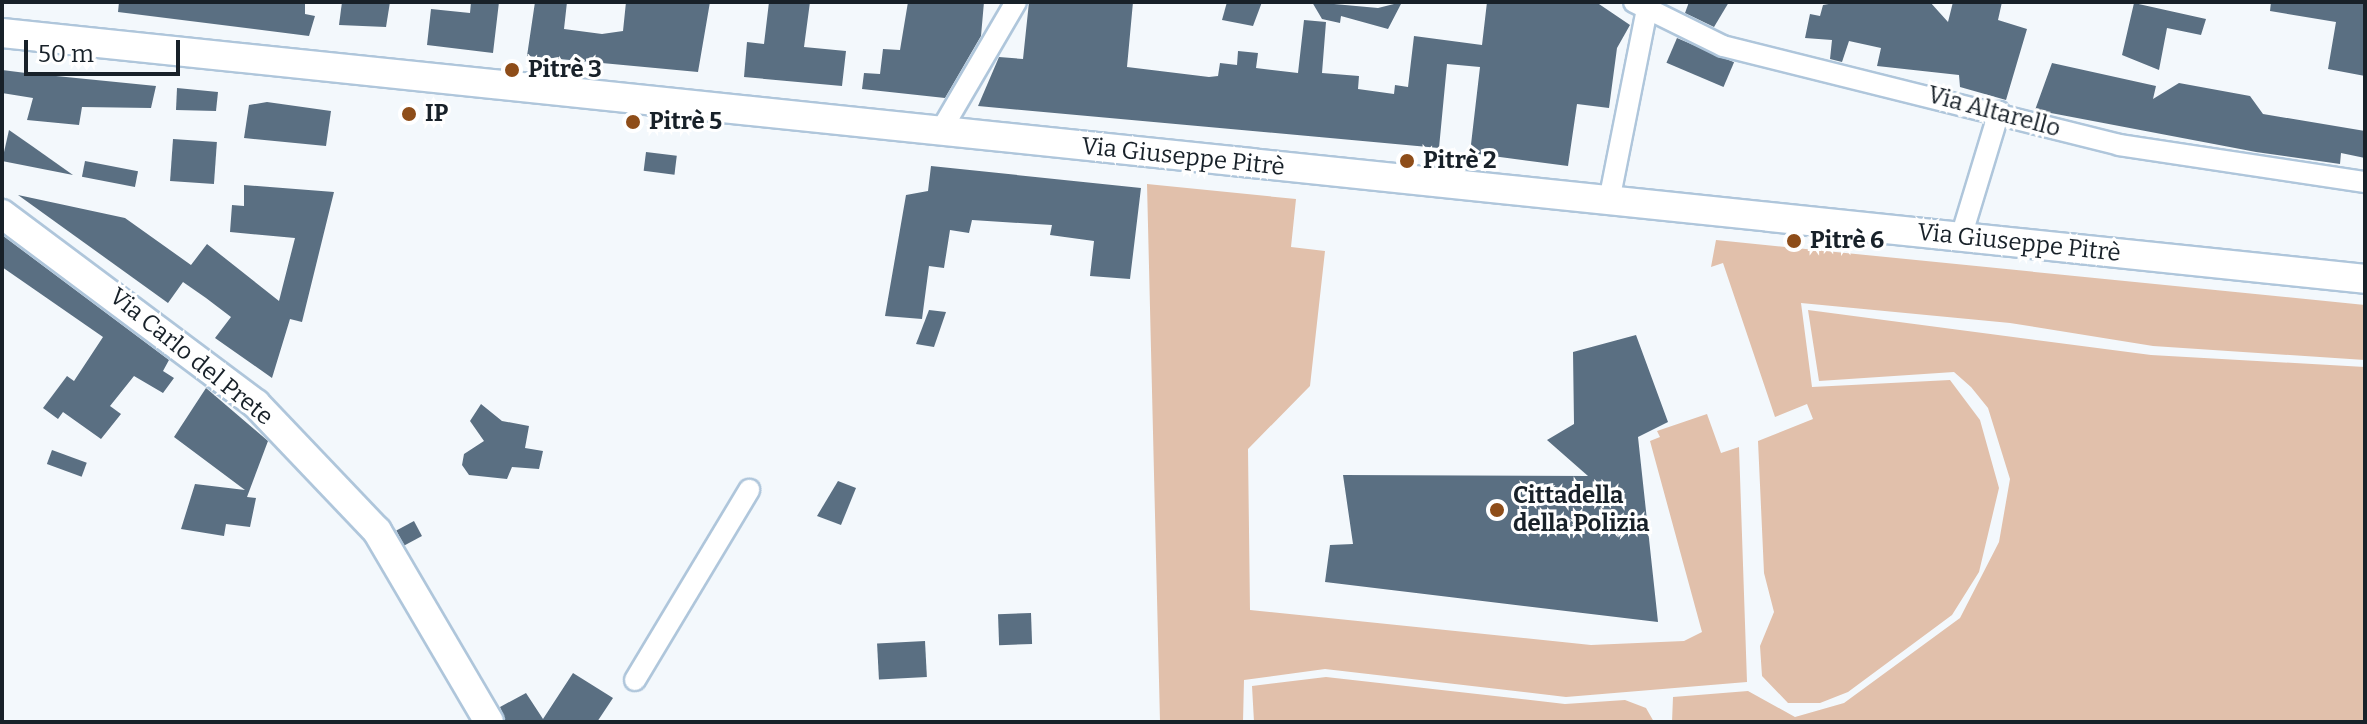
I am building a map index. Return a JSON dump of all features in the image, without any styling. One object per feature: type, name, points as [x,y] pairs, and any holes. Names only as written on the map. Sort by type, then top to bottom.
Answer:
[{"type":"street","points":[[940,132],[1016,2]]},
{"type":"street","points":[[1609,201],[1640,5]]},
{"type":"street","name":"Via Altarello","points":[[1640,5],[1723,46],[1999,112],[2119,145],[2365,182]]},
{"type":"street","name":"Via Giuseppe Pitrè","points":[[2,33],[2365,279]]},
{"type":"street","points":[[1961,237],[1999,112]]},
{"type":"street","name":"Via Carlo del Prete","points":[[2,214],[256,404],[377,531],[489,722]]},
{"type":"street","points":[[635,680],[749,490]]},
{"type":"shaded area","points":[[1147,184],[1296,199],[1291,247],[1325,251],[1310,386],[1248,449],[1250,610],[1591,645],[1684,641],[1702,632],[1650,441],[1660,437],[1657,431],[1707,414],[1721,453],[1739,447],[1747,682],[1566,697],[1325,669],[1244,680],[1243,722],[1160,722]]},
{"type":"shaded area","points":[[1716,240],[2365,305],[2365,360],[2153,346],[2010,323],[1801,303],[1812,387],[1950,380],[1980,420],[1999,488],[1979,572],[1952,615],[1848,692],[1820,703],[1788,703],[1762,676],[1760,646],[1774,612],[1764,573],[1758,441],[1813,419],[1807,404],[1775,417],[1723,263],[1711,267]]},
{"type":"shaded area","points":[[1808,310],[2151,355],[2365,367],[2365,722],[1672,722],[1673,697],[1748,691],[1795,717],[1844,703],[1960,618],[1999,542],[2010,479],[1988,408],[1971,387],[1954,372],[1819,381]]},
{"type":"shaded area","points":[[1326,677],[1565,704],[1625,700],[1646,708],[1654,722],[1254,722],[1252,686]]},
{"type":"building","points":[[119,2],[305,2],[305,14],[315,16],[309,36],[118,12]]},
{"type":"building","points":[[342,2],[390,2],[386,27],[339,25]]},
{"type":"building","points":[[471,2],[499,2],[493,53],[427,45],[431,9],[470,13]]},
{"type":"building","points":[[535,2],[567,2],[564,29],[602,34],[623,31],[626,2],[710,2],[698,72],[527,56]]},
{"type":"building","points":[[769,2],[810,2],[804,47],[846,51],[842,86],[744,77],[747,42],[764,44]]},
{"type":"building","points":[[908,2],[984,2],[981,36],[945,98],[862,89],[864,73],[880,74],[883,49],[900,50]]},
{"type":"building","points":[[1029,2],[1133,2],[1127,67],[1209,77],[1218,76],[1220,63],[1237,65],[1238,51],[1258,53],[1256,68],[1298,73],[1304,20],[1326,22],[1322,73],[1359,76],[1358,89],[1394,94],[1395,85],[1408,87],[1414,36],[1482,45],[1487,2],[1596,2],[1630,25],[1617,48],[1609,108],[1577,104],[1568,166],[1470,153],[1480,67],[1447,64],[1439,148],[978,106],[999,57],[1023,59]]},
{"type":"building","points":[[1227,2],[1262,2],[1253,26],[1222,20]]},
{"type":"building","points":[[1312,2],[1378,8],[1402,2],[1388,29],[1341,16],[1340,23],[1322,19]]},
{"type":"building","points":[[1689,2],[1729,2],[1714,27],[1685,13]]},
{"type":"building","points":[[1840,2],[1930,2],[1948,22],[1953,2],[2002,2],[1998,20],[2027,29],[2006,100],[1960,87],[1959,75],[1877,66],[1881,48],[1849,41],[1842,62],[1830,59],[1832,40],[1805,38],[1810,14],[1820,16],[1823,5]]},
{"type":"building","points":[[2271,2],[2365,2],[2365,76],[2328,69],[2336,22],[2270,11]]},
{"type":"building","points":[[2134,3],[2206,19],[2201,35],[2167,28],[2159,70],[2122,55]]},
{"type":"building","points":[[1677,38],[1734,62],[1724,87],[1666,63]]},
{"type":"building","points":[[2052,63],[2156,86],[2153,99],[2179,83],[2250,96],[2263,114],[2365,131],[2365,158],[2341,153],[2340,164],[2256,152],[2035,110]]},
{"type":"building","points":[[2,70],[156,86],[151,108],[82,107],[79,125],[27,120],[33,98],[2,93]]},
{"type":"building","points":[[177,88],[218,92],[216,111],[176,110]]},
{"type":"building","points":[[267,102],[331,111],[326,146],[244,138],[249,105]]},
{"type":"building","points":[[9,130],[32,146],[73,175],[2,161]]},
{"type":"building","points":[[173,139],[217,142],[214,184],[170,181]]},
{"type":"building","points":[[646,152],[677,156],[674,175],[644,171]]},
{"type":"building","points":[[85,161],[138,171],[135,187],[82,177]]},
{"type":"building","points":[[931,166],[1141,188],[1130,279],[1090,276],[1094,241],[1050,235],[1052,225],[972,220],[969,233],[950,230],[944,268],[929,266],[922,319],[885,316],[906,195],[928,191]]},
{"type":"building","points":[[244,185],[334,192],[302,322],[290,319],[272,378],[215,338],[231,317],[206,298],[183,282],[168,303],[18,195],[125,218],[191,265],[207,244],[279,301],[295,238],[230,232],[232,205],[244,206]]},
{"type":"building","points":[[2,235],[169,360],[163,371],[174,378],[163,393],[134,376],[110,406],[121,414],[101,439],[63,412],[58,419],[43,408],[67,376],[74,381],[103,337],[2,267]]},
{"type":"building","points":[[929,310],[946,312],[934,347],[916,344]]},
{"type":"building","name":"Cittadella della Polizia","points":[[1636,335],[1668,422],[1638,437],[1658,622],[1325,582],[1330,545],[1353,544],[1343,475],[1588,476],[1547,440],[1574,424],[1573,352]]},
{"type":"building","points":[[206,388],[268,441],[247,497],[256,498],[250,527],[226,524],[224,536],[181,529],[195,484],[245,490],[174,437]]},
{"type":"building","points":[[481,404],[502,421],[529,426],[525,448],[543,451],[539,469],[512,467],[507,479],[469,475],[462,465],[464,454],[484,441],[470,421]]},
{"type":"building","points":[[52,450],[87,463],[82,477],[47,464]]},
{"type":"building","points":[[838,481],[856,488],[841,525],[817,516]]},
{"type":"building","points":[[414,521],[422,536],[404,545],[396,530]]},
{"type":"building","points":[[1031,613],[1032,644],[999,645],[998,614]]},
{"type":"building","points":[[925,641],[927,677],[879,679],[877,644]]},
{"type":"building","points":[[573,673],[613,698],[597,722],[506,722],[500,707],[526,693],[543,719]]},
{"type":"place","name":"Pitrè 3","points":[[512,70]]},
{"type":"place","name":"IP","points":[[409,114]]},
{"type":"place","name":"Pitrè 5","points":[[633,122]]},
{"type":"place","name":"Pitrè 2","points":[[1407,161]]},
{"type":"place","name":"Pitrè 6","points":[[1794,241]]},
{"type":"place","name":"Cittadella della Polizia","points":[[1497,510]]}]
